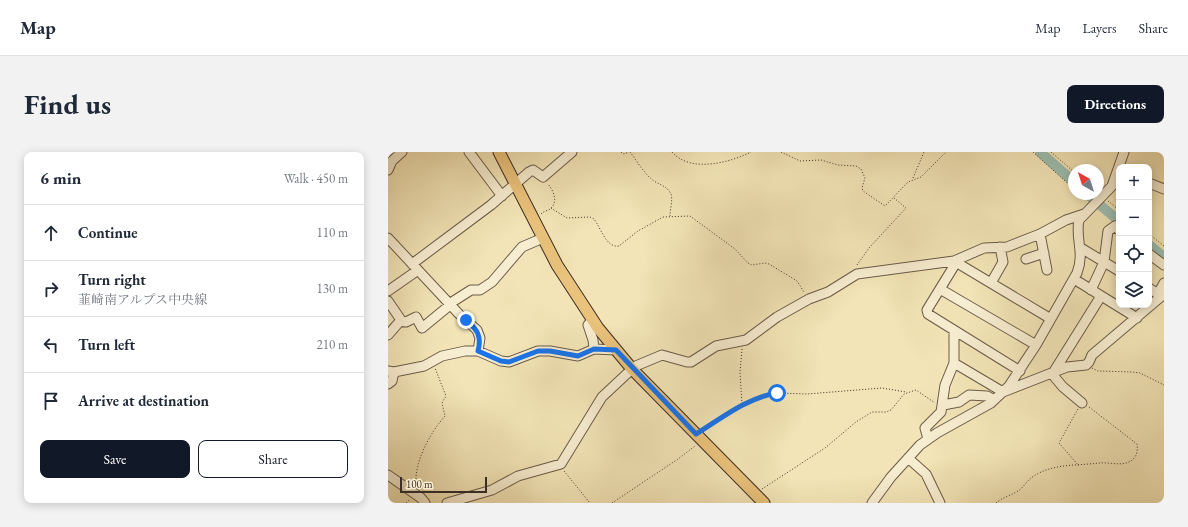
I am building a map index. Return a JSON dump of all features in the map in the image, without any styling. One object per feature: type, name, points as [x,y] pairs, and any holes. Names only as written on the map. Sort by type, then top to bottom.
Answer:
[{"type":"main road","points":[[499,152],[557,265],[592,320],[632,368],[764,503]]},
{"type":"street","points":[[388,170],[392,162],[402,152]]},
{"type":"street","points":[[469,152],[502,196]]},
{"type":"street","points":[[388,291],[533,170],[543,177],[572,152]]},
{"type":"street","points":[[1121,164],[1124,152]]},
{"type":"street","points":[[872,503],[908,458],[928,439],[975,413],[994,400],[1003,392],[1020,371],[1074,279],[1080,264],[1081,248],[1078,226],[1079,220],[1112,186],[1116,179]]},
{"type":"street","points":[[1152,184],[1164,189]]},
{"type":"street","points":[[447,503],[492,490],[518,476],[559,465],[602,397],[632,368],[651,358],[662,355],[691,362],[716,346],[742,342],[777,317],[809,299],[828,292],[857,274],[954,262],[984,248],[1007,247],[1040,234],[1066,220],[1084,214]]},
{"type":"street","points":[[1091,290],[1104,262],[1108,231],[1115,226],[1116,227]]},
{"type":"street","points":[[1040,234],[1047,270]]},
{"type":"street","points":[[388,238],[450,304],[477,330],[480,338],[478,351]]},
{"type":"street","points":[[400,321],[406,322],[416,317],[422,328],[450,304],[471,290],[480,290],[492,282],[522,247],[543,238]]},
{"type":"street","points":[[991,283],[1004,262],[1000,247]]},
{"type":"street","points":[[1081,248],[1116,268]]},
{"type":"street","points":[[1026,259],[1044,253]]},
{"type":"street","points":[[1152,256],[1164,265]]},
{"type":"street","points":[[954,262],[1051,319]]},
{"type":"street","points":[[954,262],[954,266],[927,310],[928,314],[1020,371]]},
{"type":"street","points":[[1074,279],[1137,318]]},
{"type":"street","points":[[1003,392],[1067,368],[1088,364],[1092,355],[1137,318],[1160,295],[1164,283]]},
{"type":"street","points":[[940,289],[1036,345]]},
{"type":"street","points":[[1052,373],[1101,296]]},
{"type":"street","points":[[388,300],[399,315],[400,321]]},
{"type":"street","points":[[592,320],[588,325],[593,340],[594,349]]},
{"type":"street","points":[[388,335],[400,321]]},
{"type":"street","points":[[928,439],[925,428],[941,412],[945,385],[954,364],[954,331]]},
{"type":"street","points":[[388,384],[392,381],[391,371],[424,366],[450,354],[465,351],[478,351],[501,361],[509,362],[538,351],[550,351],[578,356],[594,349],[616,350]]},
{"type":"street","points":[[954,364],[1003,392]]},
{"type":"street","points":[[1052,373],[1063,387],[1082,403]]},
{"type":"street","points":[[943,404],[959,402],[969,395],[987,396],[994,400]]},
{"type":"street","points":[[908,458],[926,474],[940,503]]},
{"type":"street","points":[[388,474],[425,503]]},
{"type":"path","points":[[621,152],[624,154],[630,152],[651,178],[654,181],[661,183],[670,192],[670,216]]},
{"type":"path","points":[[672,152],[684,161],[711,164],[724,163],[750,152]]},
{"type":"path","points":[[781,152],[800,161],[821,160],[838,165],[856,166],[864,173],[865,178],[862,188],[866,194],[885,206],[913,179],[924,152]]},
{"type":"path","points":[[913,179],[921,177],[946,152]]},
{"type":"path","points":[[1033,152],[1068,184]]},
{"type":"path","points":[[1051,152],[1068,167]]},
{"type":"path","points":[[543,177],[554,192],[551,208]]},
{"type":"path","points":[[857,274],[857,265],[869,248],[906,208],[893,198]]},
{"type":"path","points":[[1098,201],[1116,209]]},
{"type":"path","points":[[551,208],[567,218],[594,219],[609,244],[616,247],[638,231],[663,217],[690,216],[702,227],[735,249],[748,263],[752,265],[765,263],[769,264],[796,281],[809,299]]},
{"type":"path","points":[[535,222],[544,211],[551,208]]},
{"type":"path","points":[[1152,236],[1164,246]]},
{"type":"path","points":[[742,342],[740,373],[742,404]]},
{"type":"path","points":[[413,493],[416,486],[415,477],[417,468],[430,436],[445,416],[442,403],[446,396],[433,362]]},
{"type":"path","points":[[1088,364],[1094,370],[1098,371],[1140,373],[1164,385]]},
{"type":"path","points":[[612,503],[678,460],[699,437],[742,404],[761,396],[777,393],[807,394],[882,388],[907,392],[916,390],[937,404],[943,404]]},
{"type":"path","points":[[755,495],[825,448],[856,422],[872,412],[886,412],[891,410],[907,392]]},
{"type":"path","points":[[996,503],[1018,491],[1031,478],[1042,472],[1066,465],[1079,466],[1129,462],[1134,459],[1138,450],[1137,444],[1096,411],[1082,403],[1059,443],[1079,466]]},
{"type":"path","points":[[559,465],[590,503]]},
{"type":"waterway","points":[[1040,152],[1068,177]]},
{"type":"waterway","points":[[1094,200],[1116,218]]},
{"type":"waterway","points":[[1152,247],[1164,257]]},
{"type":"route","points":[[466,320],[477,330],[479,334],[480,343],[478,351],[501,361],[509,362],[518,360],[532,352],[538,351],[550,351],[578,356],[594,349],[602,348],[616,350],[632,369],[696,434],[742,404],[761,396],[777,393]]}]
